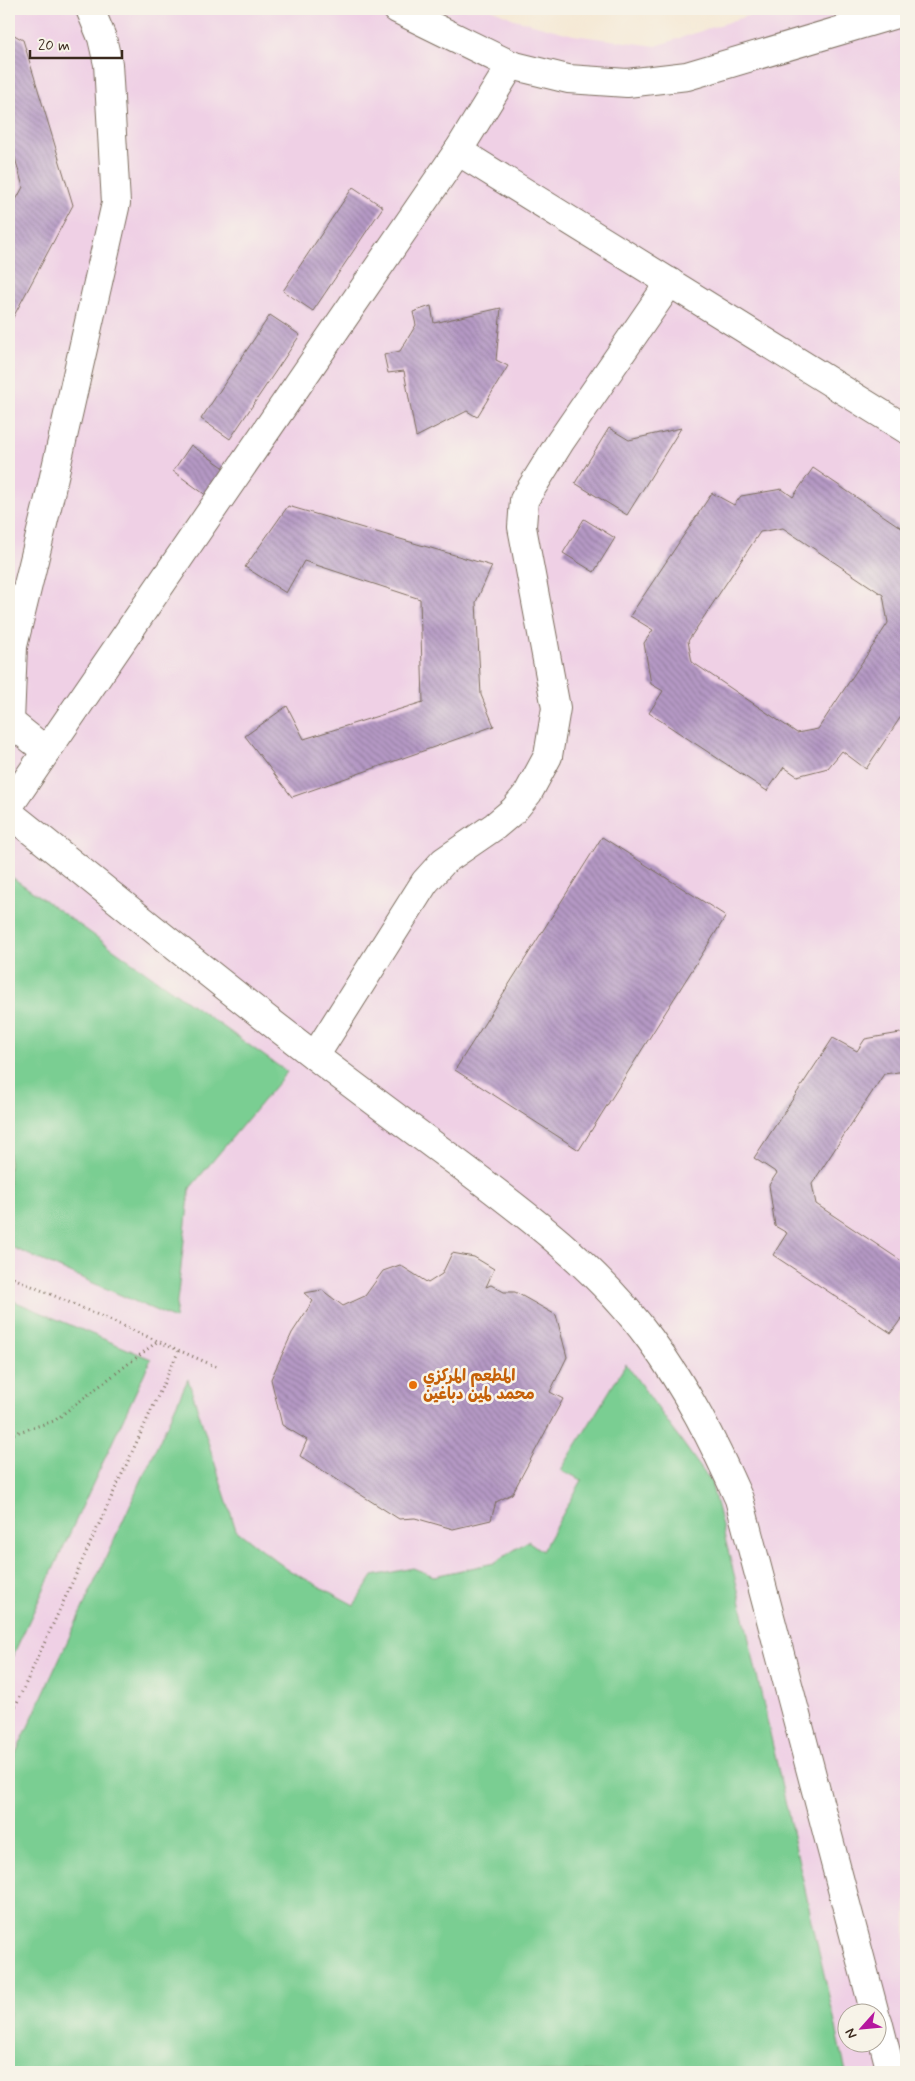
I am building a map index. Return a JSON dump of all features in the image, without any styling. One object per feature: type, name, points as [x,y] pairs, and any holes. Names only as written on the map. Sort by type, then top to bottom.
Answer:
[{"type":"lane","points":[[46,751],[9,722],[15,604],[116,203],[108,64],[102,38],[90,9]]},
{"type":"lane","points":[[397,9],[511,65],[539,73],[597,82],[657,81],[687,76],[906,10]]},
{"type":"lane","points":[[9,806],[458,151],[511,65]]},
{"type":"lane","points":[[458,151],[906,429]]},
{"type":"lane","points":[[315,1056],[425,882],[444,861],[495,826],[514,810],[540,775],[548,756],[556,708],[522,527],[524,500],[560,442],[670,282]]},
{"type":"lane","points":[[9,813],[315,1056],[519,1208],[566,1247],[610,1291],[650,1338],[684,1389],[714,1443],[739,1499],[872,2004]]},
{"type":"lane","points":[[886,2054],[891,2072]]},
{"type":"path","points":[[9,1276],[217,1367]]},
{"type":"path","points":[[9,1435],[54,1421],[158,1341]]},
{"type":"path","points":[[9,1720],[179,1350]]},
{"type":"shaded area","points":[[9,9],[491,9],[514,19],[573,35],[656,46],[768,9],[906,9],[906,2072],[9,2072]]},
{"type":"green space","points":[[9,875],[287,1072],[190,1188],[175,1319],[9,1246]]},
{"type":"green space","points":[[9,1299],[151,1359],[9,1664]]},
{"type":"green space","points":[[626,1364],[711,1482],[737,1586],[838,2036],[838,2054],[842,2054],[846,2072],[9,2072],[9,1768],[188,1379],[236,1530],[287,1569],[354,1605],[373,1576],[413,1568],[434,1576],[494,1563],[528,1541],[542,1551],[582,1480],[561,1470]]},
{"type":"building","points":[[9,32],[23,40],[73,205],[9,325],[9,213],[23,187],[9,136]]},
{"type":"building","points":[[353,187],[383,207],[313,311],[283,291]]},
{"type":"building","points":[[431,306],[434,323],[501,308],[496,360],[508,366],[477,417],[467,411],[416,437],[404,371],[388,373],[384,355],[400,351],[416,325],[413,312]]},
{"type":"building","points":[[270,315],[300,335],[230,439],[201,419]]},
{"type":"building","points":[[609,428],[629,440],[681,428],[627,515],[575,483]]},
{"type":"building","points":[[191,445],[226,469],[207,496],[173,471]]},
{"type":"building","points":[[813,468],[906,531],[906,709],[866,769],[842,751],[828,768],[797,776],[784,767],[767,791],[649,713],[663,691],[651,684],[644,643],[653,630],[630,616],[712,493],[734,505],[741,496],[782,489],[793,497]],"holes":[[[783,528],[883,595],[888,623],[818,729],[797,733],[692,662],[688,641],[760,532]]]},
{"type":"building","points":[[288,506],[492,566],[476,602],[481,695],[494,726],[292,797],[245,736],[287,706],[304,739],[423,702],[420,599],[304,561],[286,593],[245,567]]},
{"type":"building","points":[[584,519],[615,538],[594,572],[563,553]]},
{"type":"building","points":[[602,837],[726,916],[579,1150],[455,1070]]},
{"type":"building","points":[[906,1032],[906,1071],[884,1074],[812,1184],[816,1204],[906,1264],[906,1312],[891,1333],[773,1255],[787,1233],[775,1226],[769,1185],[777,1173],[754,1158],[833,1038],[857,1051],[865,1039]]},
{"type":"building","name":"المطعم المركزي محمد لمين دباغين","points":[[452,1253],[474,1257],[494,1269],[486,1287],[491,1285],[504,1292],[515,1292],[556,1315],[567,1357],[550,1392],[563,1399],[512,1494],[496,1502],[491,1520],[453,1529],[415,1518],[399,1519],[300,1456],[307,1440],[282,1425],[271,1379],[292,1333],[313,1301],[304,1293],[322,1290],[343,1306],[365,1296],[383,1271],[400,1265],[428,1283],[442,1274]]},
{"type":"place","name":"المطعم المركزي محمد لمين دباغين","points":[[413,1385]]}]
